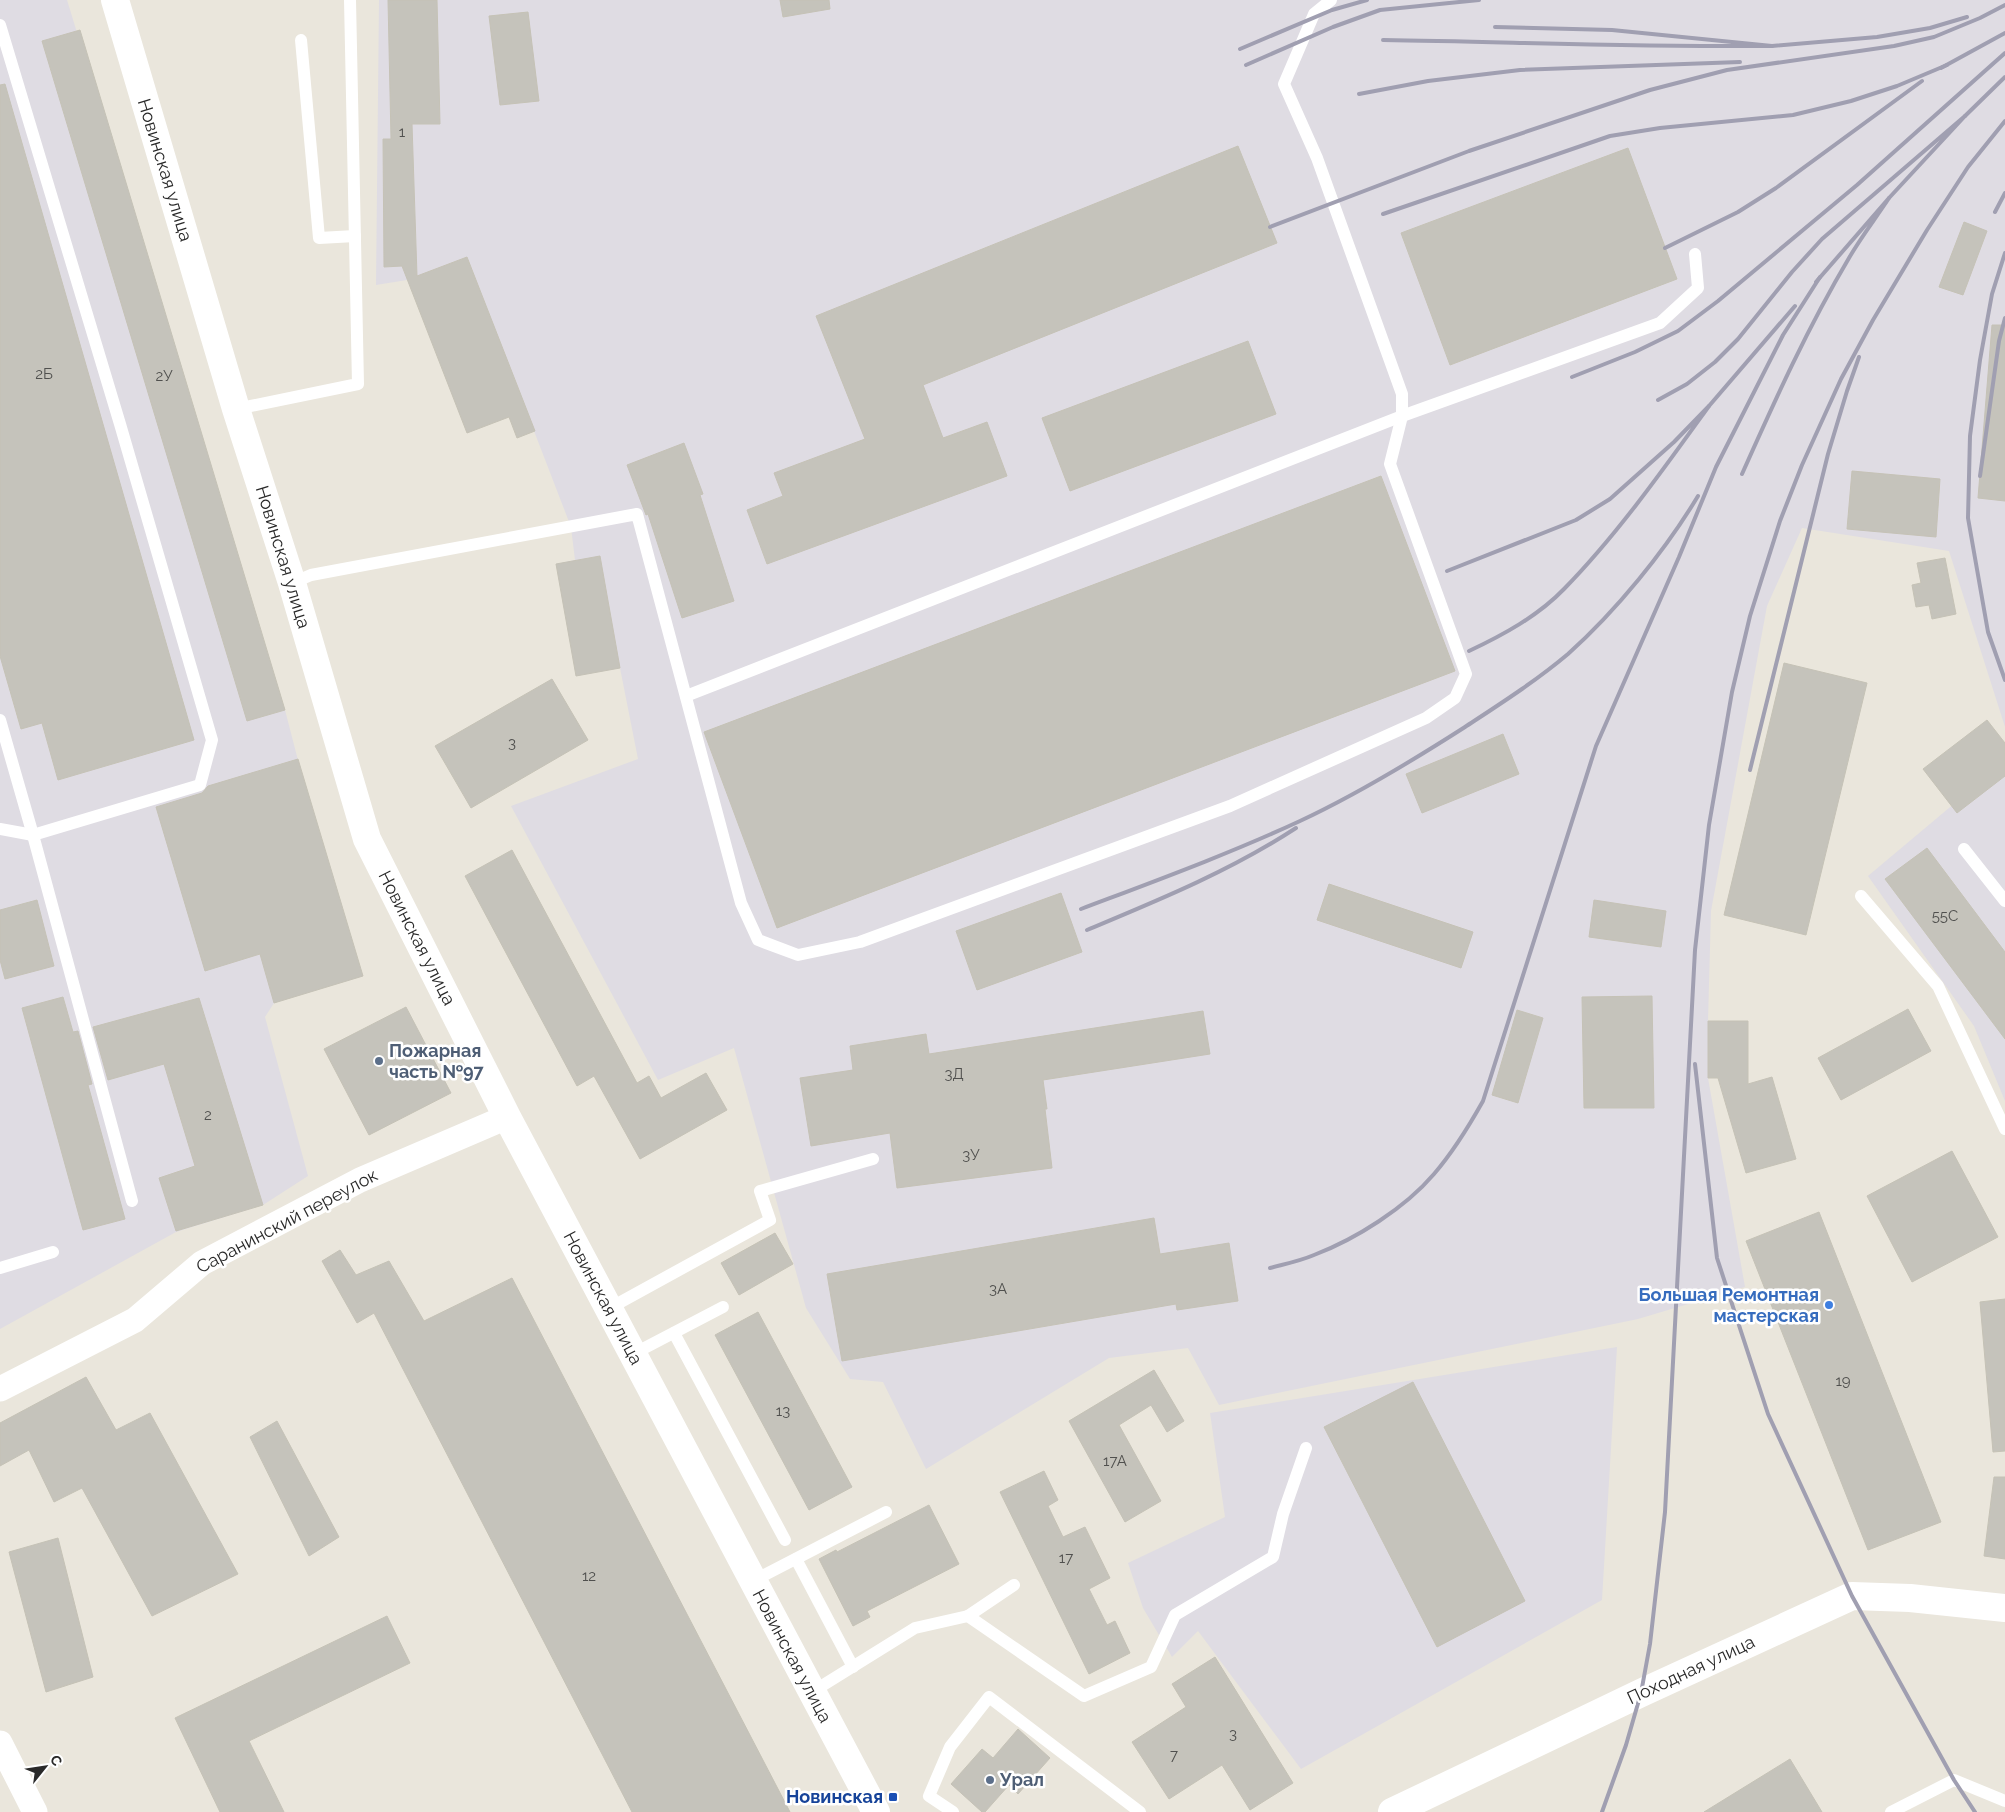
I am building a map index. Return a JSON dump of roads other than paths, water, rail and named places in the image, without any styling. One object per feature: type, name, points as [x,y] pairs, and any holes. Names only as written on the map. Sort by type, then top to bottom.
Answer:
[{"type":"main road","name":"Новинская улица","points":[[115,0],[236,409],[292,583],[367,839],[507,1117],[876,1812]]},
{"type":"main road","name":"Походная улица","points":[[1392,1812],[1641,1693],[1852,1596],[1910,1598],[2005,1608]]},
{"type":"street","name":"Саранинский переулок","points":[[0,1389],[135,1320],[202,1263],[360,1180],[507,1117]]},
{"type":"street","points":[[0,1743],[35,1812]]},
{"type":"lane","points":[[236,409],[358,384],[350,0]]},
{"type":"lane","points":[[292,583],[312,575],[638,514],[741,903],[758,940],[798,955],[860,942],[1230,806],[1426,718],[1455,698],[1466,674],[1390,464],[1402,416],[1402,394],[1317,158],[1284,84],[1314,14],[1331,0]]},
{"type":"lane","points":[[0,25],[120,424],[212,740],[200,785],[33,836],[0,830]]},
{"type":"lane","points":[[301,40],[319,238],[355,236]]},
{"type":"lane","points":[[686,696],[1402,416],[1660,323],[1698,288],[1695,254]]},
{"type":"lane","points":[[0,720],[132,1201]]},
{"type":"lane","points":[[1964,850],[2005,901]]},
{"type":"lane","points":[[1861,896],[1938,986],[2005,1129]]},
{"type":"lane","points":[[608,1309],[770,1220],[760,1191],[874,1159]]},
{"type":"lane","points":[[0,1268],[53,1252]]},
{"type":"lane","points":[[632,1354],[724,1307]]},
{"type":"lane","points":[[674,1333],[784,1540]]},
{"type":"lane","points":[[968,1616],[1084,1696],[1151,1667],[1175,1615],[1273,1557],[1283,1514],[1306,1448]]},
{"type":"lane","points":[[753,1581],[886,1512]]},
{"type":"lane","points":[[796,1559],[853,1667]]},
{"type":"lane","points":[[812,1692],[916,1628],[968,1616],[1014,1585]]},
{"type":"lane","points":[[953,1812],[929,1796],[950,1747],[989,1697],[1140,1812]]},
{"type":"lane","points":[[1891,1812],[1954,1780],[2005,1801]]},
{"type":"railway","points":[[1240,49],[1332,10],[1367,0]]},
{"type":"railway","points":[[1246,65],[1333,27],[1380,10],[1479,0]]},
{"type":"railway","points":[[1270,227],[1469,151],[1650,90],[1727,70],[1894,46],[1934,37],[1980,18],[2005,5]]},
{"type":"railway","points":[[1772,46],[1877,37],[1930,28],[1967,17]]},
{"type":"railway","points":[[1383,40],[1772,46],[1612,30],[1495,27]]},
{"type":"railway","points":[[1941,68],[2005,33]]},
{"type":"railway","points":[[1572,377],[1635,352],[1678,331],[1718,301],[1857,185],[2005,53]]},
{"type":"railway","points":[[1359,94],[1428,81],[1520,70],[1740,62]]},
{"type":"railway","points":[[1383,214],[1610,136],[1660,128],[1793,115],[1851,101],[1897,86],[1947,65]]},
{"type":"railway","points":[[1965,116],[2005,77]]},
{"type":"railway","points":[[1665,248],[1738,212],[1776,188],[1922,81]]},
{"type":"railway","points":[[1658,400],[1687,384],[1715,362],[1738,339],[1792,272],[1822,239],[1965,116],[1889,198]]},
{"type":"railway","points":[[1602,1812],[1626,1745],[1641,1693],[1650,1644],[1665,1512],[1695,950],[1709,825],[1732,692],[1750,616],[1780,521],[1802,465],[1841,379],[1873,320],[1927,230],[1968,167],[2005,121]]},
{"type":"railway","points":[[1995,212],[2005,193]]},
{"type":"railway","points":[[1742,474],[1820,310],[1854,250],[1889,198],[1816,282]]},
{"type":"railway","points":[[2005,253],[1992,294],[1980,360],[1970,436],[1968,518],[1988,632],[2005,680]]},
{"type":"railway","points":[[1270,1268],[1303,1259],[1330,1248],[1363,1231],[1409,1199],[1441,1166],[1483,1101],[1596,746],[1679,557],[1716,467],[1783,335],[1820,277]]},
{"type":"railway","points":[[1709,406],[1795,306]]},
{"type":"railway","points":[[1980,476],[1999,341],[2005,318]]},
{"type":"railway","points":[[1750,770],[1828,454],[1859,357]]},
{"type":"railway","points":[[1447,571],[1576,520],[1610,499],[1674,442],[1709,406],[1622,523],[1564,589],[1543,608],[1520,624],[1469,651]]},
{"type":"railway","points":[[1081,909],[1219,856],[1322,811],[1405,765],[1505,701],[1568,654],[1622,600],[1671,538],[1698,496]]},
{"type":"railway","points":[[1087,930],[1220,871],[1296,828]]},
{"type":"railway","points":[[1695,1064],[1717,1258],[1768,1414],[1852,1596],[1954,1780],[1975,1812]]},
{"type":"place","name":"Пожарная часть №97","points":[[379,1061]]},
{"type":"place","name":"Большая Ремонтная мастерская","points":[[1829,1305]]},
{"type":"place","name":"Урал","points":[[990,1780]]},
{"type":"place","name":"Новинская","points":[[893,1797]]}]
